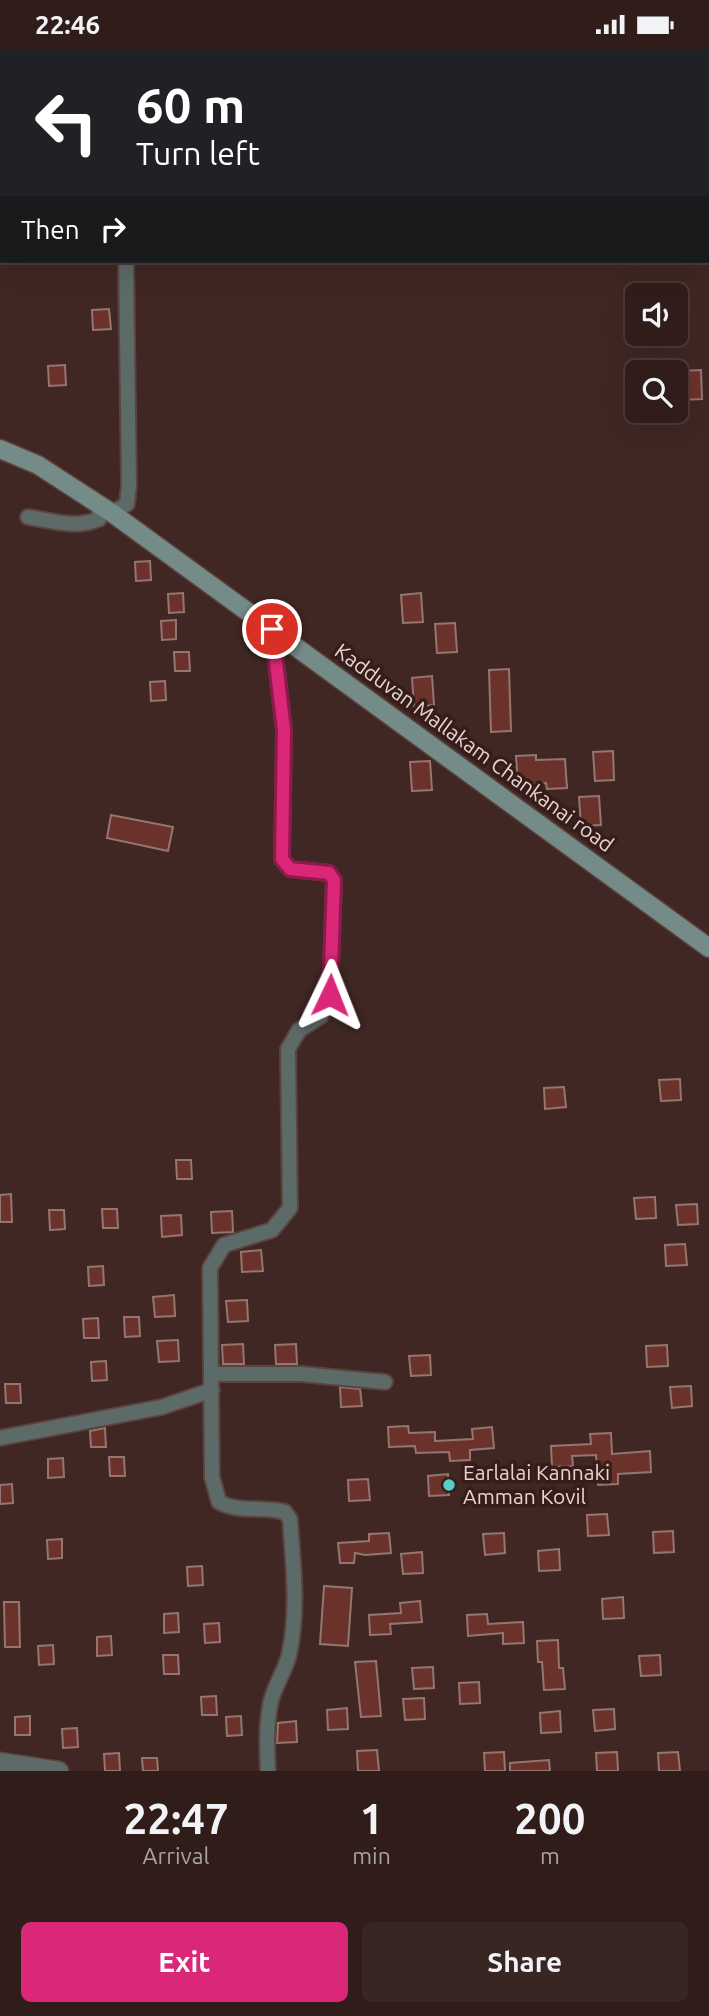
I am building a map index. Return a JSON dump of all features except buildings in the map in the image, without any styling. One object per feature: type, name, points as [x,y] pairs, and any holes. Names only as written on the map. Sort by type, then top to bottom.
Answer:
[{"type":"main road","name":"Kadduvan Mallakam Chankanai road","points":[[0,449],[37,465],[106,509],[709,949]]},
{"type":"street","points":[[28,517],[74,525],[87,524],[99,519],[106,509],[127,503],[126,263]]},
{"type":"street","points":[[268,1771],[267,1733],[271,1699],[289,1657],[292,1635],[295,1595],[290,1520],[285,1512],[277,1509],[227,1507],[219,1502],[212,1477],[210,1268],[225,1245],[272,1230],[290,1208],[288,1049],[299,1030],[321,1016],[330,995],[334,880],[329,873],[290,869],[282,859],[284,730],[272,629]]},
{"type":"street","points":[[212,1374],[301,1374],[385,1382]]},
{"type":"street","points":[[0,1438],[162,1407],[212,1390]]},
{"type":"street","points":[[0,1762],[60,1771]]},
{"type":"place","name":"Earlalai Kannaki Amman Kovil","points":[[449,1485]]},
{"type":"route","points":[[272,629],[284,730],[282,859],[290,869],[329,873],[334,880],[330,995]]}]
